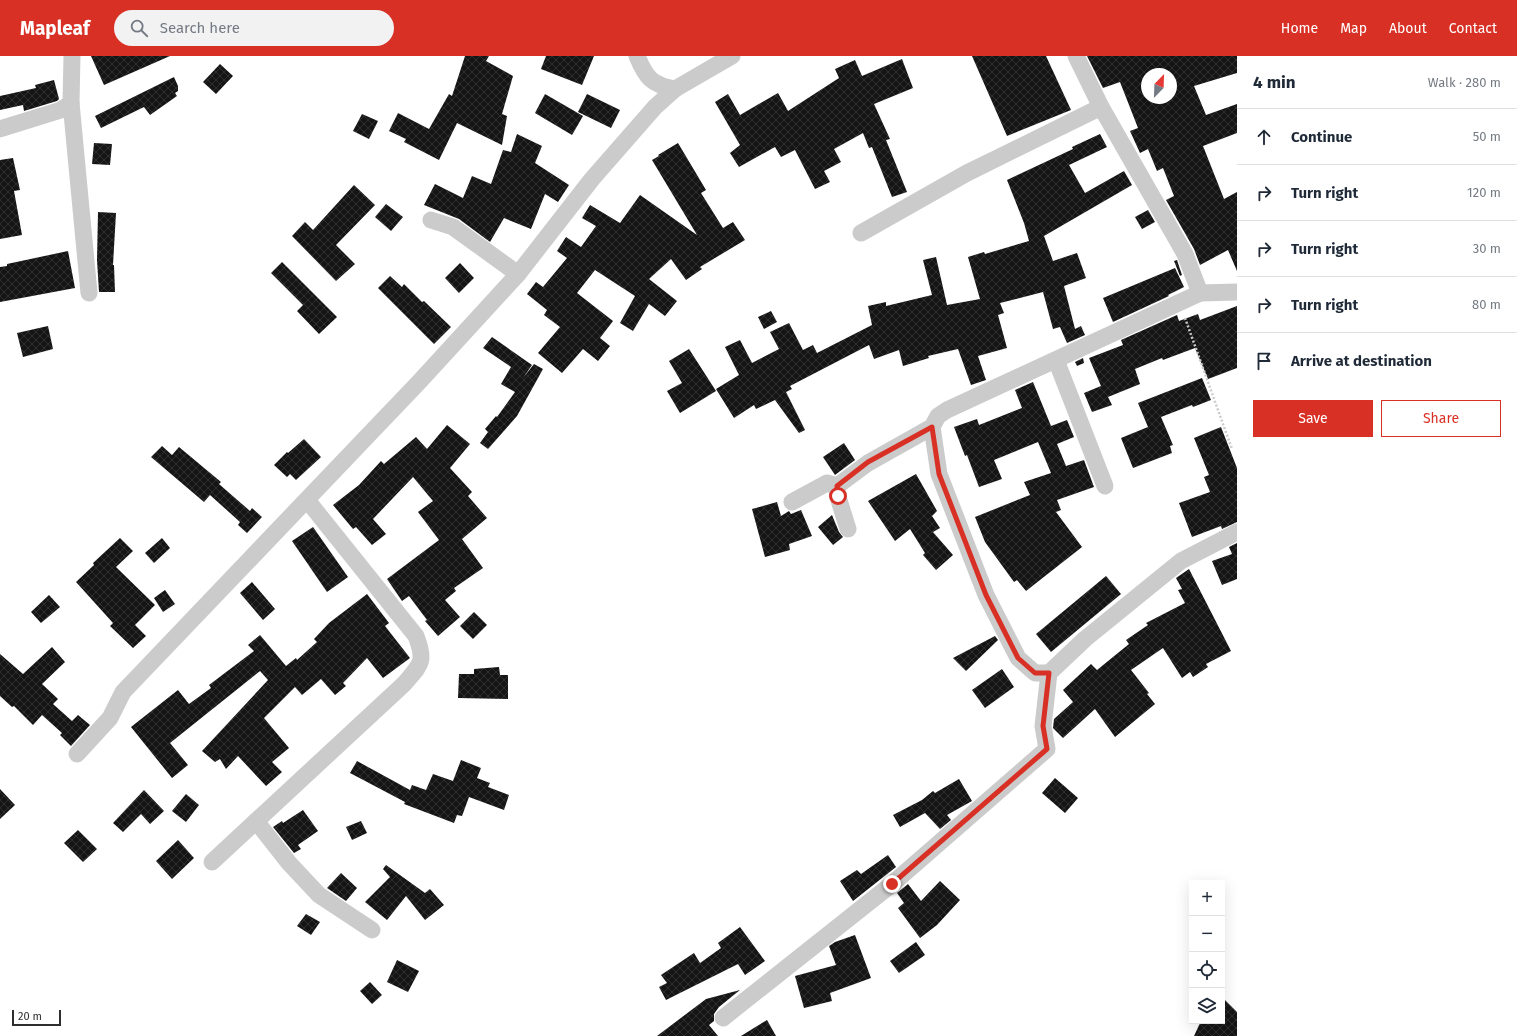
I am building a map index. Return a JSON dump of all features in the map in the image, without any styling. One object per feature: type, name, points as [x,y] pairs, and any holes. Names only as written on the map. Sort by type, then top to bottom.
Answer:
[{"type":"street","points":[[72,56],[71,103],[88,293]]},
{"type":"street","points":[[636,56],[642,69],[658,86],[675,89]]},
{"type":"street","points":[[77,754],[110,718],[123,692],[420,381],[518,274],[592,179],[655,107],[675,89],[732,56]]},
{"type":"street","points":[[1076,56],[1101,107],[1185,254],[1200,293]]},
{"type":"street","points":[[0,128],[61,110],[71,103]]},
{"type":"street","points":[[861,233],[967,173],[1101,107]]},
{"type":"street","points":[[431,220],[453,226],[518,274]]},
{"type":"street","points":[[837,486],[868,462],[932,427],[938,416],[946,410],[1200,293],[1237,292]]},
{"type":"street","points":[[1056,360],[1105,486]]},
{"type":"street","points":[[932,427],[939,474],[986,595],[1018,658],[1035,673],[1049,673]]},
{"type":"street","points":[[792,502],[827,483],[837,486]]},
{"type":"street","points":[[837,486],[838,496],[848,529]]},
{"type":"street","points":[[212,862],[404,684],[420,666],[422,651],[416,636],[306,500]]},
{"type":"street","points":[[723,1018],[892,884],[1047,749],[1043,726],[1049,673],[1085,639],[1181,561],[1237,532]]},
{"type":"street","points":[[256,821],[289,863],[319,895],[372,930]]},
{"type":"path","points":[[1180,302],[1232,450]]},
{"type":"building","points":[[91,56],[170,56],[104,85]]},
{"type":"building","points":[[465,56],[489,56],[486,61],[513,76],[502,114],[507,116],[502,145],[457,123],[439,160],[404,142],[406,139],[389,131],[398,113],[429,129],[449,94],[452,96]]},
{"type":"building","points":[[546,56],[594,56],[582,85],[541,69]]},
{"type":"building","points":[[972,56],[1046,56],[1071,110],[1007,136]]},
{"type":"building","points":[[1087,56],[1237,56],[1237,73],[1194,86],[1206,115],[1237,104],[1237,133],[1203,146],[1224,199],[1237,192],[1237,271],[1228,250],[1200,265],[1194,249],[1166,200],[1174,196],[1163,168],[1157,171],[1148,149],[1140,153],[1130,131],[1138,128],[1120,82],[1103,88]]},
{"type":"building","points":[[902,59],[913,88],[874,104],[890,139],[886,140],[907,192],[892,197],[872,147],[869,148],[863,133],[834,149],[841,162],[824,171],[830,182],[815,189],[795,150],[781,157],[775,147],[739,167],[730,153],[740,145],[715,102],[728,94],[740,115],[778,93],[788,111],[839,78],[835,69],[855,60],[862,76]]},
{"type":"building","points":[[220,64],[233,76],[216,94],[203,82]]},
{"type":"building","points":[[174,77],[178,86],[178,91],[175,93],[177,96],[150,115],[144,107],[101,128],[95,116]]},
{"type":"building","points":[[54,80],[59,99],[57,101],[24,111],[23,105],[0,110],[0,96],[36,88],[35,85]]},
{"type":"building","points":[[545,94],[583,116],[572,135],[535,113]]},
{"type":"building","points":[[587,94],[620,110],[611,128],[578,112]]},
{"type":"building","points":[[362,114],[378,121],[369,139],[353,131]]},
{"type":"building","points":[[517,134],[542,146],[535,163],[569,185],[558,202],[545,194],[531,229],[504,218],[490,242],[459,219],[424,205],[435,184],[463,198],[472,176],[491,184],[503,150],[511,152]]},
{"type":"building","points":[[1100,134],[1107,147],[1069,165],[1085,193],[1124,171],[1132,185],[1044,236],[1053,261],[1077,253],[1086,278],[1064,286],[1075,329],[1081,326],[1085,335],[1067,343],[1060,327],[1053,329],[1043,292],[1000,303],[1004,313],[998,315],[1007,348],[978,356],[986,380],[971,385],[958,349],[928,356],[929,358],[903,366],[899,350],[874,359],[869,345],[790,386],[792,389],[786,392],[805,430],[799,433],[775,400],[756,409],[754,405],[734,418],[716,389],[739,375],[725,347],[740,340],[752,363],[779,349],[770,332],[789,323],[803,350],[813,345],[817,353],[872,325],[868,306],[886,302],[886,306],[932,295],[923,260],[936,257],[947,305],[980,299],[968,257],[984,252],[985,254],[1029,241],[1024,223],[1007,180],[1073,149],[1072,147]]},
{"type":"building","points":[[94,143],[112,144],[110,165],[92,164]]},
{"type":"building","points":[[678,143],[706,190],[701,193],[723,228],[733,222],[745,240],[700,267],[702,269],[686,280],[671,259],[649,279],[677,301],[665,316],[649,304],[633,331],[620,323],[635,296],[595,270],[577,293],[613,321],[600,338],[610,346],[598,361],[583,349],[562,373],[538,353],[560,327],[544,315],[547,310],[527,294],[536,282],[543,287],[567,258],[557,251],[566,237],[581,247],[596,226],[582,218],[590,205],[620,223],[640,195],[697,235],[652,160]]},
{"type":"building","points":[[13,158],[20,190],[14,191],[22,235],[0,239],[0,160]]},
{"type":"building","points":[[354,185],[375,205],[336,245],[355,264],[336,281],[292,236],[305,222],[313,230]]},
{"type":"building","points":[[386,204],[403,217],[391,231],[375,217]]},
{"type":"building","points":[[1148,210],[1155,222],[1142,229],[1135,217]]},
{"type":"building","points":[[98,212],[116,213],[113,265],[115,292],[99,292],[97,260]]},
{"type":"building","points":[[68,251],[75,288],[0,302],[0,267],[7,266],[7,264]]},
{"type":"building","points":[[1177,260],[1182,275],[1180,276],[1174,261]]},
{"type":"building","points":[[282,262],[337,317],[319,334],[297,311],[303,305],[271,273]]},
{"type":"building","points":[[460,263],[474,278],[459,293],[445,278]]},
{"type":"building","points":[[1175,268],[1184,287],[1168,295],[1169,296],[1113,322],[1103,298]]},
{"type":"building","points":[[390,276],[402,287],[404,284],[451,327],[434,344],[378,288]]},
{"type":"building","points":[[1237,306],[1237,368],[1208,379],[1195,348],[1163,360],[1162,358],[1135,369],[1140,384],[1108,397],[1112,405],[1092,412],[1084,393],[1101,386],[1089,358],[1123,345],[1121,340],[1177,315],[1179,321],[1198,314],[1200,320]]},
{"type":"building","points":[[771,311],[777,322],[764,329],[758,317]]},
{"type":"building","points":[[48,326],[53,349],[23,357],[17,333]]},
{"type":"building","points":[[492,337],[532,365],[523,378],[534,364],[543,369],[517,416],[488,449],[480,443],[488,432],[485,429],[496,416],[497,417],[515,392],[501,384],[511,367],[483,348]]},
{"type":"building","points":[[689,349],[716,391],[680,413],[667,391],[682,383],[669,361]]},
{"type":"building","points":[[1083,358],[1084,363],[1077,366],[1075,362]]},
{"type":"building","points":[[1202,378],[1211,400],[1193,407],[1192,405],[1161,417],[1173,445],[1170,446],[1172,453],[1133,468],[1121,438],[1148,427],[1138,403]]},
{"type":"building","points":[[1033,382],[1051,426],[1067,420],[1074,437],[1057,444],[1066,466],[1084,460],[1094,487],[1057,500],[1061,510],[1056,512],[1082,547],[1026,591],[1017,580],[1014,582],[985,542],[975,517],[1030,495],[1024,482],[1051,473],[1038,442],[994,460],[1002,479],[979,487],[967,455],[965,456],[954,427],[977,419],[979,425],[1022,408],[1015,390]]},
{"type":"building","points":[[447,425],[470,444],[450,468],[472,492],[468,496],[487,518],[462,539],[483,568],[454,588],[456,591],[445,600],[460,617],[438,636],[425,621],[427,620],[409,596],[402,601],[387,579],[439,540],[418,512],[433,501],[413,477],[373,519],[386,534],[372,545],[356,527],[353,529],[333,505],[359,485],[381,461],[384,464],[416,437],[427,449]]},
{"type":"building","points":[[1221,427],[1237,468],[1237,522],[1222,529],[1221,526],[1192,537],[1179,503],[1210,492],[1204,477],[1209,475],[1194,438]]},
{"type":"building","points":[[304,439],[321,457],[296,480],[290,474],[287,477],[274,465],[287,452],[288,453]]},
{"type":"building","points":[[844,443],[855,460],[835,475],[823,457]]},
{"type":"building","points":[[162,446],[172,455],[179,447],[221,482],[219,484],[250,511],[252,508],[262,517],[247,533],[238,525],[240,522],[210,495],[204,502],[151,457]]},
{"type":"building","points":[[916,474],[937,511],[932,516],[940,528],[933,532],[953,555],[936,570],[923,555],[925,553],[910,529],[895,541],[868,501]]},
{"type":"building","points":[[777,502],[781,516],[789,511],[791,514],[801,510],[812,536],[789,544],[790,550],[765,557],[752,509]]},
{"type":"building","points":[[832,515],[839,532],[843,537],[833,545],[818,527]]},
{"type":"building","points":[[313,527],[348,577],[327,592],[292,541]]},
{"type":"building","points":[[120,538],[133,551],[116,567],[155,605],[135,625],[146,636],[133,648],[110,626],[113,623],[76,582],[94,565],[93,563]]},
{"type":"building","points":[[162,538],[170,548],[154,563],[145,553]]},
{"type":"building","points":[[1237,543],[1237,579],[1222,585],[1212,561],[1232,554],[1229,547]]},
{"type":"building","points":[[1189,569],[1231,651],[1206,664],[1208,667],[1193,677],[1190,672],[1182,678],[1163,648],[1131,670],[1149,693],[1147,694],[1155,704],[1115,737],[1095,709],[1063,738],[1053,728],[1054,719],[1073,702],[1063,690],[1091,664],[1097,670],[1129,644],[1126,640],[1148,625],[1146,623],[1185,603],[1178,590],[1182,589],[1176,578]]},
{"type":"building","points":[[1106,576],[1121,594],[1051,652],[1036,634]]},
{"type":"building","points":[[252,582],[275,609],[263,620],[240,593]]},
{"type":"building","points":[[165,590],[175,604],[163,612],[154,598]]},
{"type":"building","points":[[367,594],[389,623],[385,626],[410,658],[383,678],[367,658],[343,683],[346,686],[335,695],[321,679],[302,695],[295,687],[264,718],[289,748],[272,762],[282,772],[266,786],[238,756],[226,769],[220,759],[215,762],[202,751],[268,680],[260,671],[170,743],[188,765],[172,778],[131,727],[178,690],[189,704],[211,688],[209,685],[254,651],[248,645],[260,635],[286,666],[296,658],[297,660],[317,642],[314,639],[329,623]]},
{"type":"building","points":[[49,595],[60,607],[41,623],[31,612]]},
{"type":"building","points":[[474,612],[487,625],[473,639],[460,626]]},
{"type":"building","points":[[995,636],[998,640],[966,671],[953,658]]},
{"type":"building","points":[[52,647],[65,662],[42,684],[58,699],[53,704],[72,721],[78,715],[90,725],[71,746],[60,735],[62,733],[42,715],[33,725],[14,706],[12,707],[0,696],[0,654],[23,674]]},
{"type":"building","points":[[499,667],[500,675],[508,675],[508,699],[458,698],[459,674],[474,674],[474,669]]},
{"type":"building","points":[[1002,669],[1014,687],[985,708],[972,690]]},
{"type":"building","points":[[461,760],[481,768],[477,778],[490,783],[488,787],[509,795],[504,810],[469,797],[462,816],[457,815],[454,823],[404,804],[405,802],[350,773],[357,761],[410,790],[412,785],[426,790],[433,774],[453,781]]},
{"type":"building","points":[[1055,778],[1078,798],[1065,813],[1042,793]]},
{"type":"building","points":[[959,779],[972,801],[947,815],[951,820],[940,829],[925,813],[900,827],[893,815],[922,800],[933,791],[935,793]]},
{"type":"building","points":[[0,789],[15,805],[0,819]]},
{"type":"building","points":[[144,790],[164,811],[150,824],[141,814],[123,832],[113,823]]},
{"type":"building","points":[[186,794],[199,805],[186,822],[172,811]]},
{"type":"building","points":[[303,810],[318,831],[298,845],[301,849],[294,853],[273,827],[282,821],[283,823]]},
{"type":"building","points":[[361,821],[367,833],[352,840],[346,827]]},
{"type":"building","points":[[78,830],[97,849],[83,862],[64,843]]},
{"type":"building","points":[[178,840],[194,858],[172,879],[156,861]]},
{"type":"building","points":[[888,855],[896,867],[853,901],[840,881],[857,870],[861,874]]},
{"type":"building","points":[[386,865],[425,893],[430,889],[444,905],[425,920],[406,896],[387,920],[365,902],[390,877],[383,869]]},
{"type":"building","points":[[341,873],[357,888],[346,901],[327,888]]},
{"type":"building","points":[[940,881],[960,900],[937,925],[920,938],[898,908],[904,903],[897,893],[908,884],[921,901]]},
{"type":"building","points":[[306,914],[320,922],[311,935],[297,926]]},
{"type":"building","points":[[740,927],[765,961],[745,975],[738,964],[666,1000],[659,987],[667,983],[661,975],[694,953],[700,963],[721,948],[718,943]]},
{"type":"building","points":[[855,935],[871,978],[830,993],[832,1001],[804,1008],[795,976],[836,965],[829,946],[835,942]]},
{"type":"building","points":[[916,942],[925,955],[899,973],[890,961]]},
{"type":"building","points":[[397,960],[419,971],[408,992],[387,982]]},
{"type":"building","points":[[370,982],[382,995],[372,1004],[360,991]]},
{"type":"building","points":[[740,990],[719,1007],[714,1014],[714,1021],[709,1025],[718,1036],[657,1036],[706,999]]},
{"type":"building","points":[[1225,1000],[1237,1012],[1237,1036],[1194,1036],[1200,1024],[1225,1024]]},
{"type":"building","points":[[767,1020],[776,1036],[741,1036]]},
{"type":"route","points":[[838,496],[837,486],[868,462],[932,427],[939,474],[986,595],[1018,658],[1035,673],[1049,673],[1043,726],[1047,749],[1015,775],[892,884]]}]
